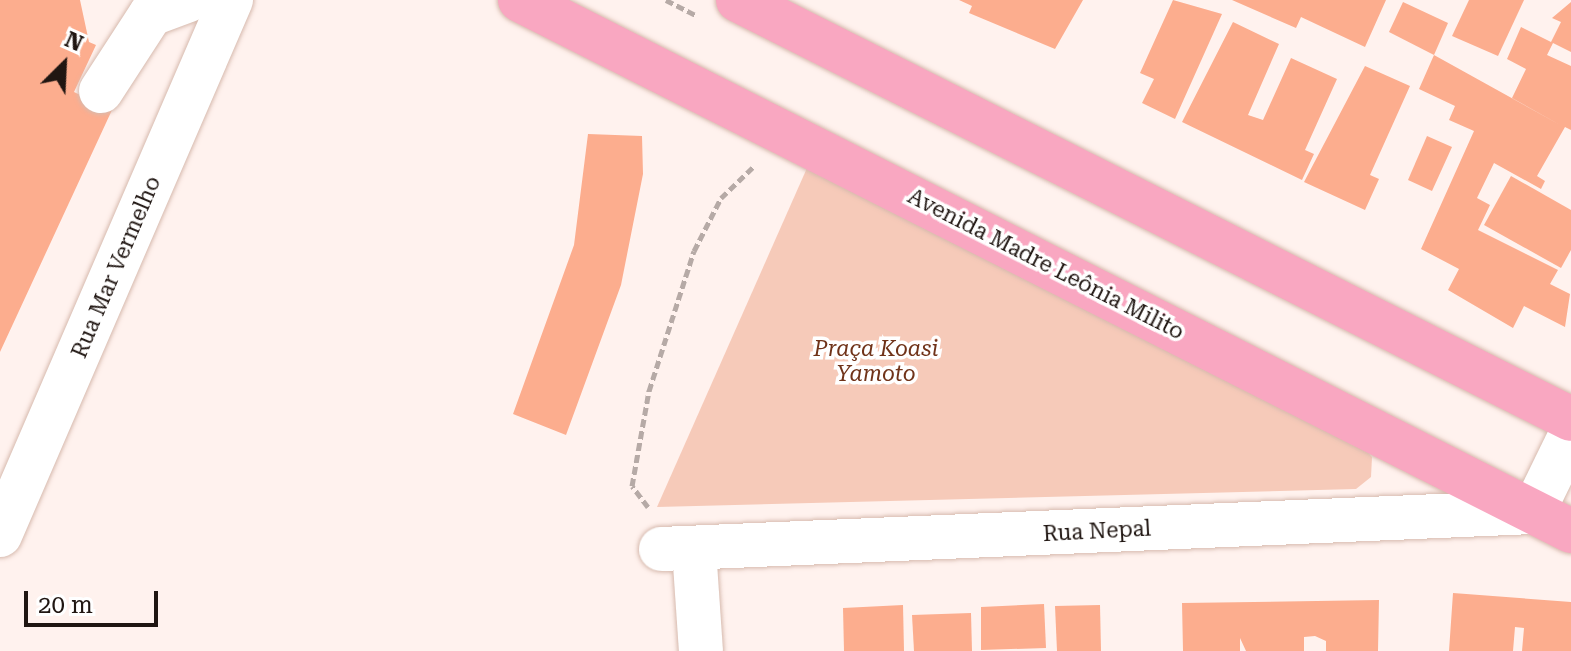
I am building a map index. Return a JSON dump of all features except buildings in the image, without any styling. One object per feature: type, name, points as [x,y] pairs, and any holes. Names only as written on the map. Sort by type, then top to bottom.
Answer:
[{"type":"main road","name":"Avenida Madre Leônia Milito","points":[[520,0],[1552,521]]},
{"type":"main road","points":[[738,0],[1571,419]]},
{"type":"street","points":[[101,91],[151,14],[189,0]]},
{"type":"street","name":"Rua Mar Vermelho","points":[[0,535],[231,0]]},
{"type":"street","points":[[1552,521],[1571,434]]},
{"type":"street","name":"Rua Nepal","points":[[678,549],[1552,521]]},
{"type":"street","points":[[678,549],[701,651]]},
{"type":"path","points":[[678,549],[632,486],[649,391],[694,251],[721,198],[791,136]]},
{"type":"green space","name":"Praça Koasi Yamoto","points":[[807,168],[1360,444],[1372,457],[1371,477],[1356,489],[657,507]]}]
